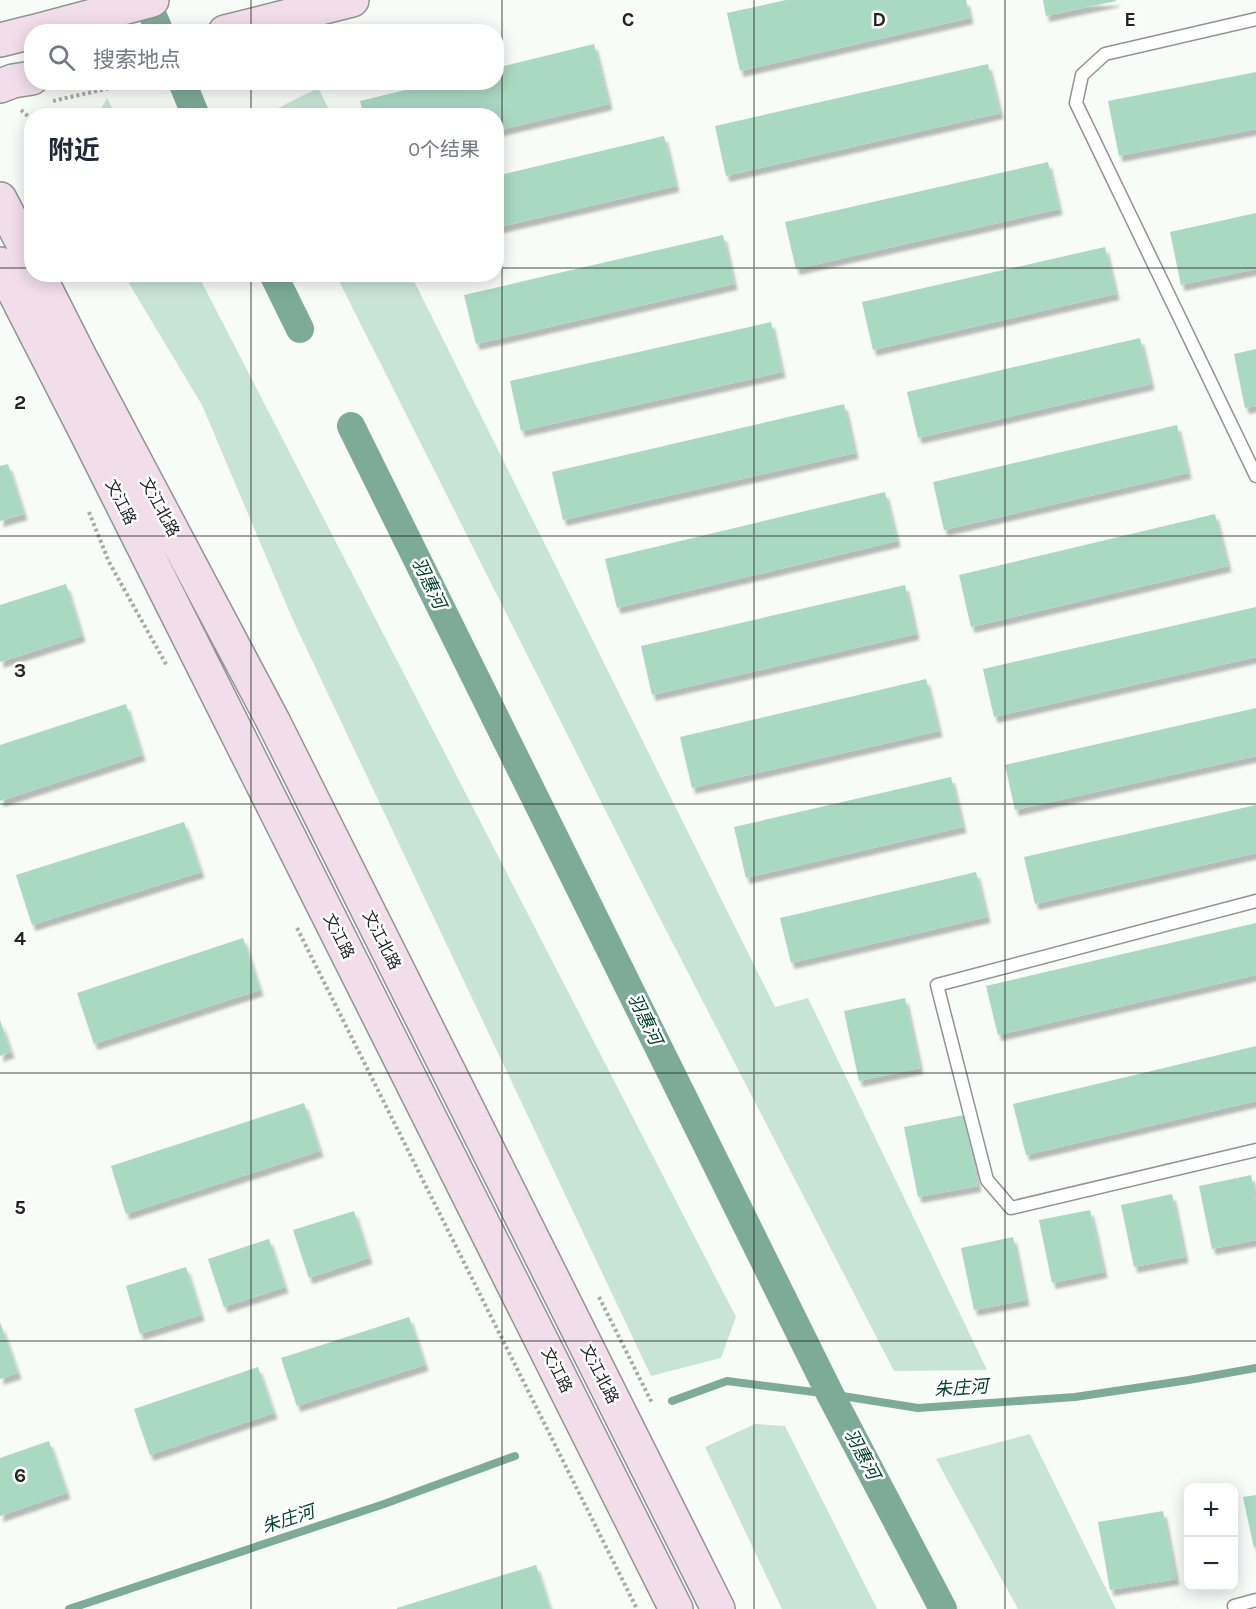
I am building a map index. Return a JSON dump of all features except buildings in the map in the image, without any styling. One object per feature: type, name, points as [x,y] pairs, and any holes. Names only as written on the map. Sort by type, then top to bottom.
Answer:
[{"type":"main road","points":[[62,24],[152,0]]},
{"type":"main road","points":[[257,24],[352,0]]},
{"type":"main road","points":[[0,40],[24,34]]},
{"type":"main road","points":[[10,97],[13,81],[24,87]]},
{"type":"main road","points":[[0,200],[24,246]]},
{"type":"main road","name":"文江路","points":[[0,264],[91,441],[676,1609]]},
{"type":"main road","name":"文江北路","points":[[42,282],[273,721],[718,1609]]},
{"type":"lane","points":[[1256,19],[1105,54],[1082,75],[1076,103],[1256,476]]},
{"type":"lane","points":[[1256,901],[937,985],[987,1180],[1011,1208],[1256,1150]]},
{"type":"lane","points":[[1234,1605],[1256,1600]]},
{"type":"path","points":[[10,97],[93,90]]},
{"type":"green space","points":[[314,90],[319,90],[328,108],[278,108]]},
{"type":"green space","points":[[107,98],[112,108],[102,108]]},
{"type":"green space","points":[[128,282],[202,282],[736,1317],[721,1358],[651,1376],[292,618],[202,405]]},
{"type":"green space","points":[[340,282],[414,282],[775,1007],[808,998],[987,1370],[894,1371],[652,903]]},
{"type":"green space","points":[[755,1424],[785,1426],[877,1609],[782,1609],[705,1447]]},
{"type":"green space","points":[[1030,1434],[1116,1609],[1018,1609],[936,1459]]},
{"type":"waterway","name":"羽惠河","points":[[146,0],[156,24]]},
{"type":"waterway","name":"羽惠河","points":[[185,90],[193,108]]},
{"type":"waterway","name":"羽惠河","points":[[277,282],[300,329]]},
{"type":"waterway","name":"羽惠河","points":[[351,426],[830,1394],[943,1609]]},
{"type":"waterway","name":"朱庄河","points":[[672,1401],[727,1381],[918,1408],[1075,1397],[1256,1368]]},
{"type":"waterway","name":"朱庄河","points":[[69,1609],[384,1504],[515,1456]]}]
